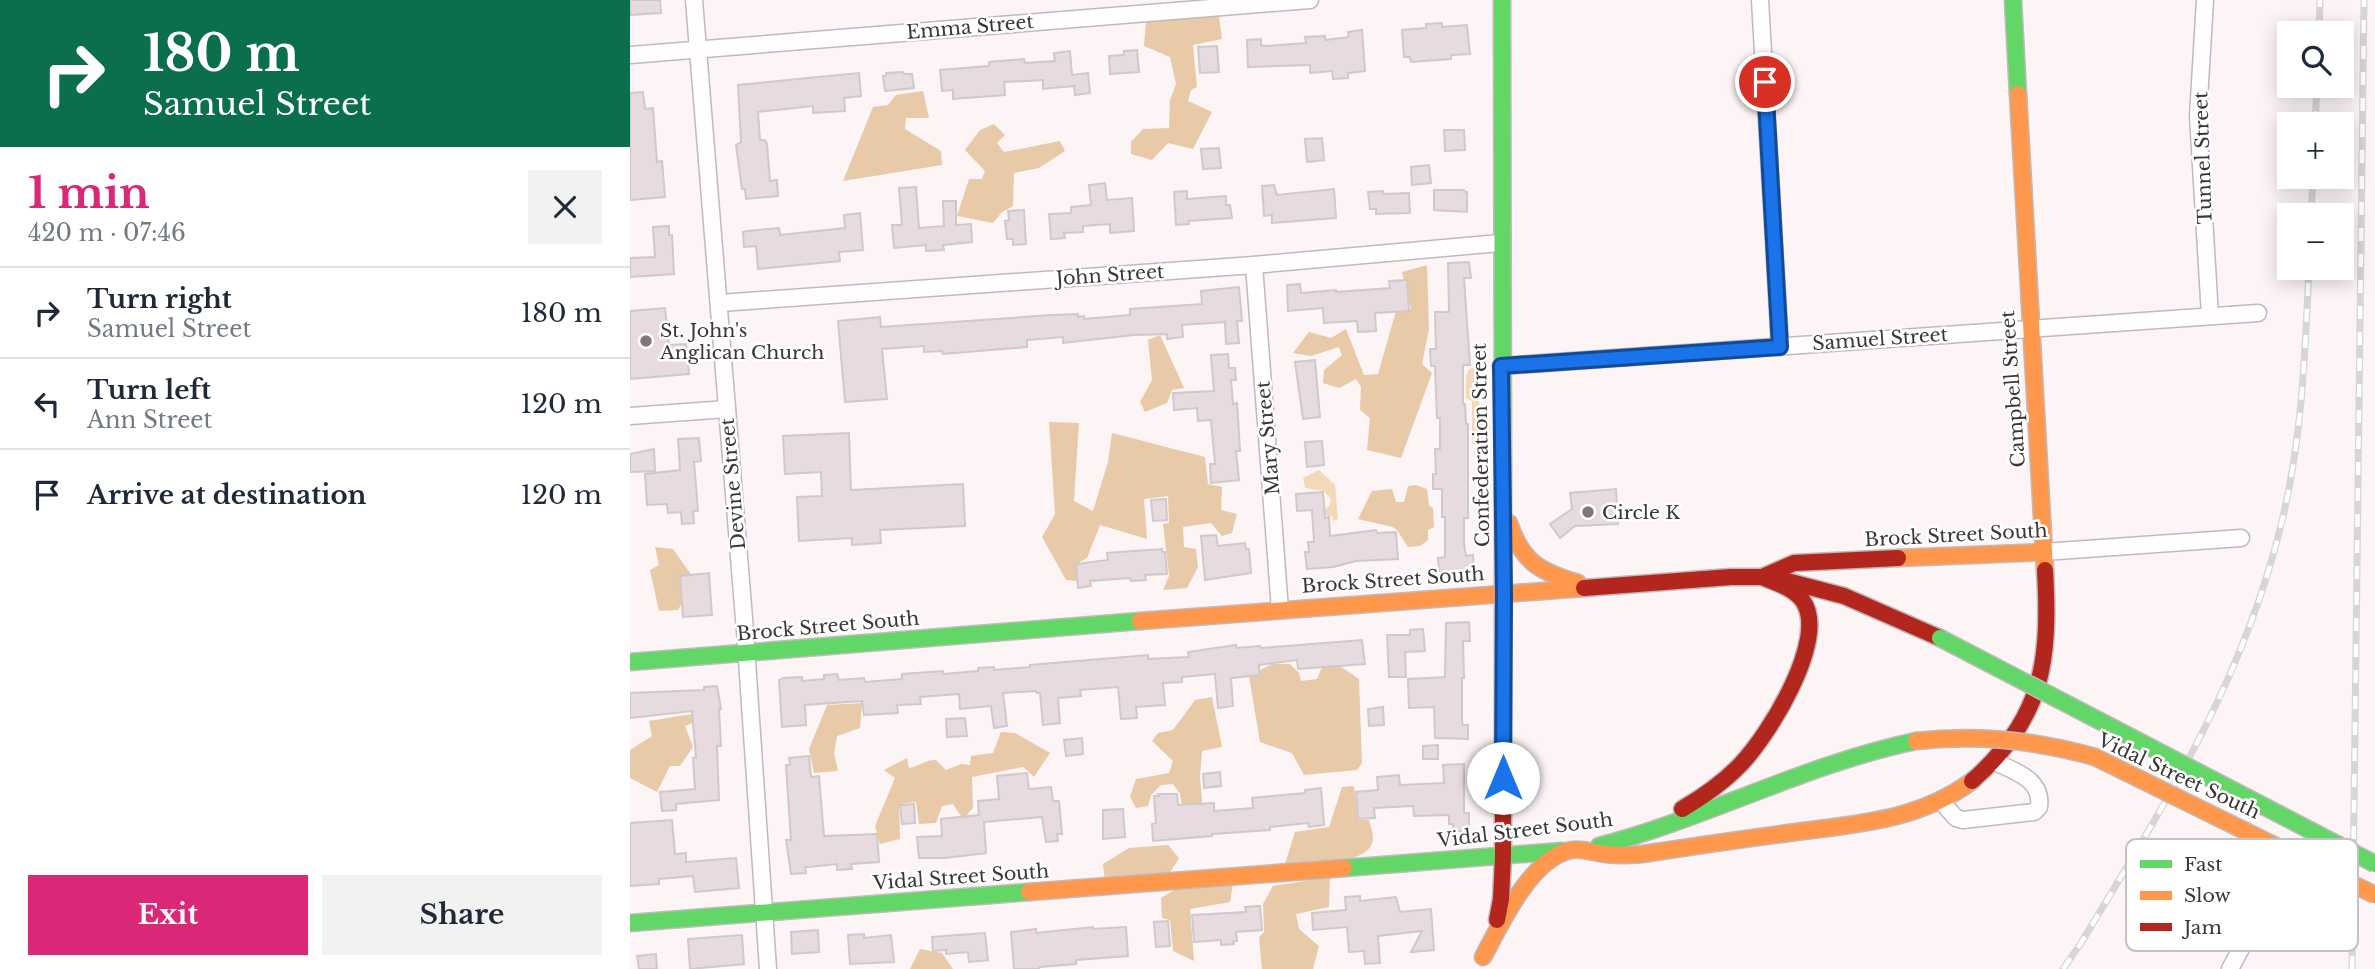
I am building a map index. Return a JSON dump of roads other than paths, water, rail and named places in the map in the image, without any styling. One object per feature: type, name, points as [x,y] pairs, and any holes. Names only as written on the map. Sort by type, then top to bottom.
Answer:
[{"type":"main road","name":"Confederation Street","points":[[1481,963],[1498,913],[1503,857],[1504,593],[1500,243],[1502,0]]},
{"type":"main road","name":"Campbell Street","points":[[1569,850],[1618,856],[1643,854],[1880,820],[1920,810],[1941,801],[1969,782],[1993,761],[2018,730],[2034,698],[2044,662],[2047,602],[2012,0]]},
{"type":"main road","points":[[1503,496],[1515,543],[1528,562],[1561,578],[1595,587]]},
{"type":"main road","name":"Brock Street South","points":[[630,662],[1504,593],[1762,577],[1794,563],[2045,552]]},
{"type":"main road","points":[[2003,554],[2029,563],[2047,602]]},
{"type":"main road","points":[[1618,842],[1688,806],[1716,786],[1757,746],[1779,713],[1792,688],[1803,656],[1808,614],[1799,596],[1762,577]]},
{"type":"main road","name":"Vidal Street South","points":[[1762,577],[1799,582],[1884,611],[2327,839]]},
{"type":"main road","name":"Vidal Street South","points":[[630,923],[1569,850],[1618,842],[1856,754],[1916,741],[1995,737],[2046,744],[2095,757],[2261,839]]},
{"type":"main road","points":[[1481,963],[1508,909],[1526,884],[1552,858],[1569,850]]},
{"type":"main road","name":"Vidal Street South","points":[[2358,855],[2375,864]]},
{"type":"main road","name":"Vidal Street South","points":[[2358,887],[2375,895]]},
{"type":"street","name":"Devine Street","points":[[694,0],[747,653],[768,969]]},
{"type":"street","name":"Emma Street","points":[[630,55],[1310,0]]},
{"type":"street","points":[[1760,0],[1780,347]]},
{"type":"street","name":"Tunnel Street","points":[[2205,0],[2198,116],[2210,316]]},
{"type":"street","name":"John Street","points":[[720,303],[1254,265],[1500,243]]},
{"type":"street","name":"Mary Street","points":[[1254,265],[1280,610]]},
{"type":"street","name":"Samuel Street","points":[[1501,366],[2258,313]]},
{"type":"street","points":[[630,416],[727,409]]},
{"type":"street","name":"Brock Street South","points":[[2045,552],[2241,538]]},
{"type":"street","points":[[1941,801],[1956,818],[1963,820],[2034,812],[2039,807],[2040,799],[2037,788],[2029,778],[1993,761]]},
{"type":"street","points":[[2230,969],[2240,951]]},
{"type":"railway","points":[[2319,21],[2320,0]]},
{"type":"railway","points":[[2354,839],[2364,0]]},
{"type":"railway","points":[[2316,98],[2316,112]]},
{"type":"railway","points":[[2312,189],[2312,203]]},
{"type":"railway","points":[[2144,839],[2198,742],[2223,690],[2265,582],[2281,525],[2294,462],[2308,280]]},
{"type":"railway","points":[[2063,969],[2126,868]]},
{"type":"railway","points":[[2352,951],[2352,969]]},
{"type":"place","name":"St. John's Anglican Church","points":[[646,341]]},
{"type":"place","name":"Circle K","points":[[1588,512]]}]
